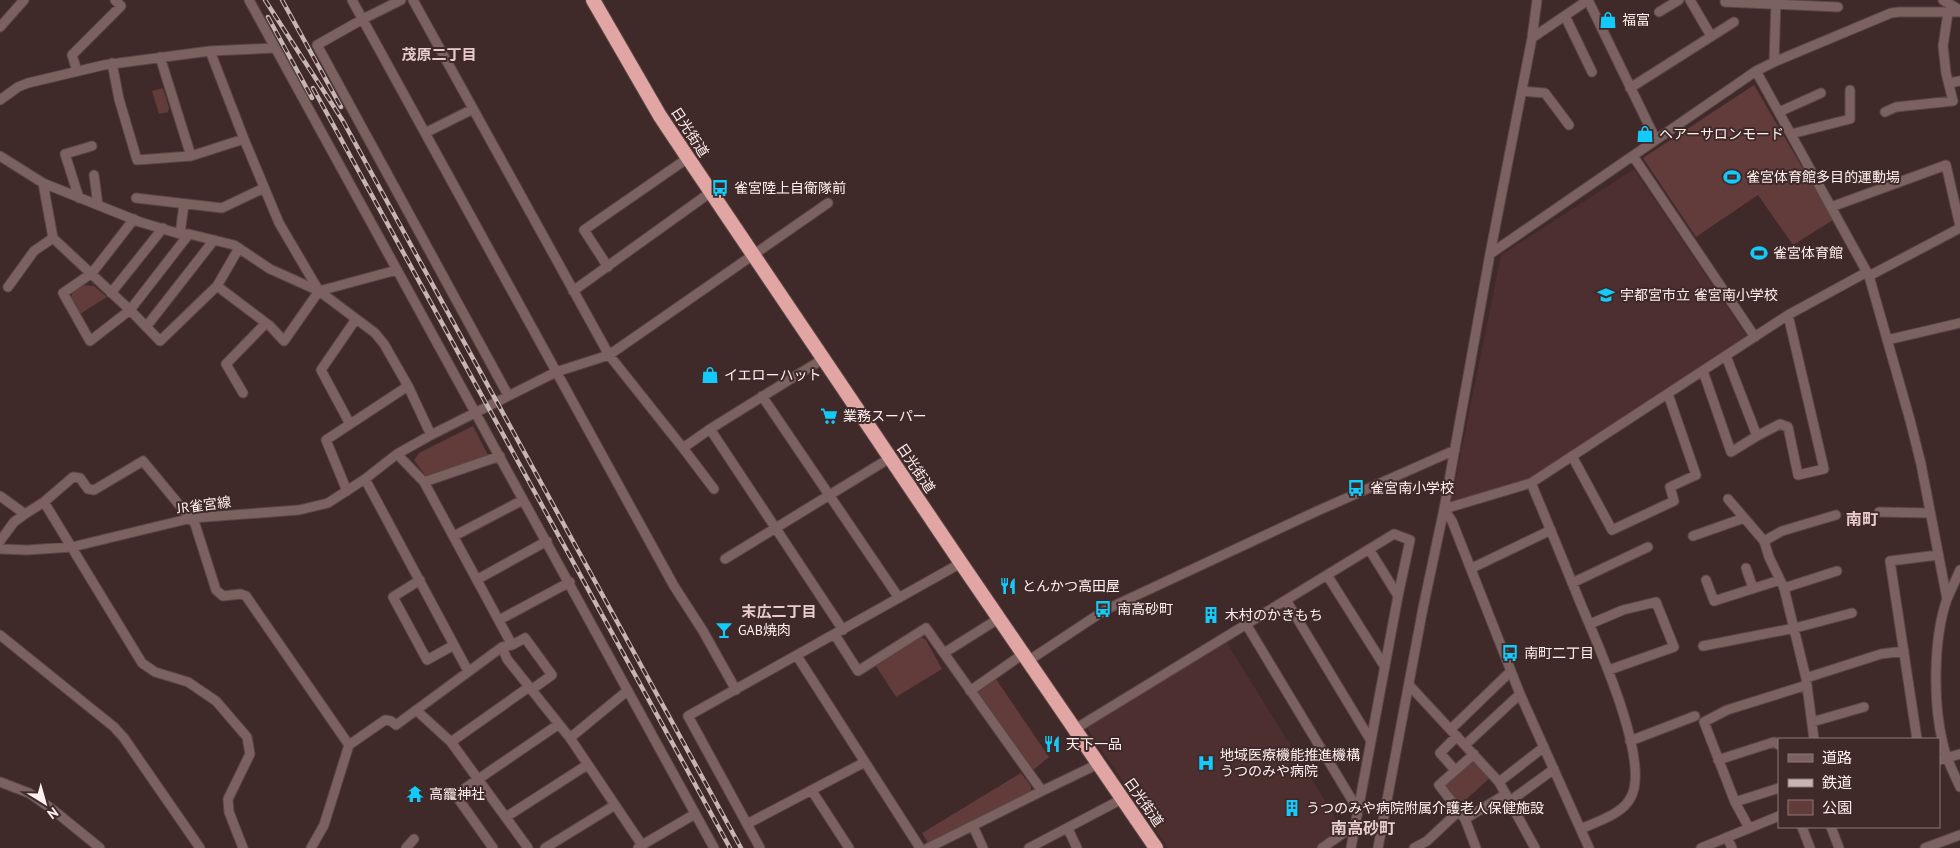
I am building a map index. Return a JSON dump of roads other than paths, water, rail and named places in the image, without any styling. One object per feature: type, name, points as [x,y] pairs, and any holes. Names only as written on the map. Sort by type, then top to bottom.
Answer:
[{"type":"highway","name":"日光街道","points":[[593,0],[660,116],[998,619],[1156,848]]},
{"type":"street","points":[[0,27],[24,0]]},
{"type":"street","points":[[77,71],[72,55],[121,6],[115,0]]},
{"type":"street","points":[[249,0],[474,412],[570,582],[627,691],[714,848]]},
{"type":"street","points":[[352,0],[674,586],[736,690]]},
{"type":"street","points":[[401,0],[317,45],[508,395]]},
{"type":"street","points":[[413,0],[609,355],[684,448],[714,489]]},
{"type":"street","points":[[1378,848],[1423,608],[1444,509],[1490,254],[1532,38],[1537,0]]},
{"type":"street","points":[[1532,38],[1588,0],[1656,140]]},
{"type":"street","points":[[1658,12],[1679,0]]},
{"type":"street","points":[[1690,0],[1711,36]]},
{"type":"street","points":[[1943,0],[1960,11]]},
{"type":"street","points":[[1725,2],[1838,7]]},
{"type":"street","points":[[1774,62],[1776,3]]},
{"type":"street","points":[[1490,254],[1756,71],[1891,13],[1948,13],[1960,11]]},
{"type":"street","points":[[1885,112],[1896,107],[1957,103],[1949,83],[1943,46],[1948,13]]},
{"type":"street","points":[[1566,16],[1592,72]]},
{"type":"street","points":[[1630,88],[1734,22]]},
{"type":"street","points":[[0,100],[23,85],[112,63],[210,51],[275,48]]},
{"type":"street","points":[[210,51],[279,223],[319,291]]},
{"type":"street","points":[[160,57],[191,156]]},
{"type":"street","points":[[112,63],[119,99],[137,160],[191,156],[244,139]]},
{"type":"street","points":[[1756,71],[1868,274],[1916,446],[1947,599]]},
{"type":"street","points":[[1949,83],[1960,81]]},
{"type":"street","points":[[1791,134],[1850,119],[1850,90]]},
{"type":"street","points":[[1522,91],[1544,93],[1569,125]]},
{"type":"street","points":[[1778,112],[1821,93]]},
{"type":"street","points":[[425,133],[473,110]]},
{"type":"street","points":[[79,198],[66,154],[92,146]]},
{"type":"street","points":[[0,156],[43,183],[134,219],[180,234],[190,234],[234,245],[270,269],[319,291],[375,333],[384,344],[408,386],[431,435]]},
{"type":"street","points":[[1633,156],[1755,338]]},
{"type":"street","points":[[608,267],[584,230],[688,158]]},
{"type":"street","points":[[1444,509],[1531,483],[1788,315],[1960,227],[1946,165],[1832,207]]},
{"type":"street","points":[[94,175],[98,205]]},
{"type":"street","points":[[43,183],[53,238],[92,273],[160,341],[217,286],[239,248]]},
{"type":"street","points":[[136,198],[222,208],[264,188]]},
{"type":"street","points":[[573,292],[711,192]]},
{"type":"street","name":"JR雀宮線","points":[[0,550],[72,547],[192,518],[299,510],[328,503],[365,479],[397,454],[474,412],[556,372],[609,355],[828,203]]},
{"type":"street","points":[[180,234],[184,204]]},
{"type":"street","points":[[134,219],[92,273],[63,293],[90,341],[130,310],[190,234]]},
{"type":"street","points":[[112,293],[163,228]]},
{"type":"street","points":[[8,287],[34,251],[53,238]]},
{"type":"street","points":[[146,327],[214,240]]},
{"type":"street","points":[[217,286],[266,323],[284,340],[319,291],[397,270]]},
{"type":"street","points":[[1703,371],[1731,452],[1780,424],[1788,428],[1798,475],[1824,469],[1788,315]]},
{"type":"street","points":[[350,424],[321,370],[356,319]]},
{"type":"street","points":[[243,393],[226,364],[266,323]]},
{"type":"street","points":[[1887,340],[1960,323]]},
{"type":"street","points":[[1726,356],[1757,436]]},
{"type":"street","points":[[684,448],[710,429],[823,359]]},
{"type":"street","points":[[347,491],[326,440],[408,386]]},
{"type":"street","points":[[1572,456],[1612,530],[1674,501],[1670,487],[1696,475],[1668,394]]},
{"type":"street","points":[[762,396],[899,598]]},
{"type":"street","points":[[710,429],[843,630]]},
{"type":"street","points":[[970,691],[1105,610],[1315,512],[1454,450]]},
{"type":"street","points":[[397,454],[424,482],[512,645]]},
{"type":"street","points":[[424,482],[500,456]]},
{"type":"street","points":[[725,559],[890,458]]},
{"type":"street","points":[[0,541],[14,522],[44,502],[73,477],[80,478],[88,489],[94,490],[144,461],[192,518],[216,590],[223,596],[241,594],[246,596],[349,745]]},
{"type":"street","points":[[365,479],[468,670]]},
{"type":"street","points":[[1531,483],[1610,670],[1630,740],[1636,781],[1632,796],[1625,808],[1581,829]]},
{"type":"street","points":[[0,496],[25,514]]},
{"type":"street","points":[[1728,499],[1764,541],[1769,557],[1782,584],[1807,681],[1814,738]]},
{"type":"street","points":[[454,536],[523,500]]},
{"type":"street","points":[[44,502],[142,663],[155,672],[188,682],[216,701],[247,737],[250,754],[228,799],[229,812],[242,848]]},
{"type":"street","points":[[1444,509],[1452,521],[1472,568],[1520,694],[1589,848]]},
{"type":"street","points":[[1879,512],[1929,513]]},
{"type":"street","points":[[1764,541],[1782,531],[1836,515]]},
{"type":"street","points":[[1692,536],[1744,518]]},
{"type":"street","points":[[1472,568],[1551,530]]},
{"type":"street","points":[[1075,729],[1394,534],[1410,540],[1351,848]]},
{"type":"street","points":[[478,579],[547,541]]},
{"type":"street","points":[[1572,583],[1648,547]]},
{"type":"street","points":[[1369,550],[1398,596]]},
{"type":"street","points":[[1917,738],[1890,561],[1938,555]]},
{"type":"street","points":[[760,848],[688,716],[961,563]]},
{"type":"street","points":[[1746,568],[1753,588]]},
{"type":"street","points":[[1960,570],[1940,618],[1937,684],[1937,709],[1943,745],[1943,758],[1960,787]]},
{"type":"street","points":[[1706,580],[1714,601],[1753,588],[1782,584],[1837,571]]},
{"type":"street","points":[[1327,575],[1385,667]]},
{"type":"street","points":[[420,580],[393,596],[428,660],[454,645]]},
{"type":"street","points":[[499,620],[570,582]]},
{"type":"street","points":[[1286,600],[1371,741]]},
{"type":"street","points":[[1590,624],[1624,610],[1656,602],[1674,647],[1610,670]]},
{"type":"street","points":[[1703,646],[1794,628],[1852,613]]},
{"type":"street","points":[[944,653],[998,619]]},
{"type":"street","points":[[1246,624],[1358,810]]},
{"type":"street","points":[[835,635],[858,670],[926,628],[1042,791]]},
{"type":"street","points":[[0,634],[114,727],[124,738],[200,848]]},
{"type":"street","points":[[311,848],[324,825],[349,745],[385,720],[391,721],[396,725],[468,670],[502,647],[512,645],[525,638],[552,675],[451,742]]},
{"type":"street","points":[[502,647],[507,659],[570,738],[641,847],[695,814]]},
{"type":"street","points":[[1749,828],[1735,802],[1704,722],[1727,710],[1881,654],[1904,651]]},
{"type":"street","points":[[797,656],[920,848]]},
{"type":"street","points":[[1455,770],[1440,753],[1454,733],[1511,671]]},
{"type":"street","points":[[1409,685],[1498,782],[1535,848]]},
{"type":"street","points":[[570,738],[627,691]]},
{"type":"street","points":[[1465,745],[1520,694]]},
{"type":"street","points":[[1812,722],[1864,707]]},
{"type":"street","points":[[416,710],[451,742],[528,848]]},
{"type":"street","points":[[1630,740],[1695,716]]},
{"type":"street","points":[[493,848],[457,796],[458,794],[559,724]]},
{"type":"street","points":[[1718,760],[1774,742],[1778,744]]},
{"type":"street","points":[[1498,782],[1544,747]]},
{"type":"street","points":[[1474,754],[1439,785],[1465,819],[1476,848]]},
{"type":"street","points":[[1943,758],[1960,754]]},
{"type":"street","points":[[747,824],[866,762]]},
{"type":"street","points":[[928,848],[1098,764]]},
{"type":"street","points":[[506,817],[588,765]]},
{"type":"street","points":[[1465,819],[1508,798],[1554,769]]},
{"type":"street","points":[[0,782],[37,798],[100,848]]},
{"type":"street","points":[[1735,802],[1778,788]]},
{"type":"street","points":[[812,791],[849,848]]},
{"type":"street","points":[[1029,848],[1122,799]]},
{"type":"street","points":[[545,848],[615,805]]},
{"type":"street","points":[[1414,848],[1430,844],[1459,812]]},
{"type":"street","points":[[1701,848],[1778,816]]},
{"type":"street","points":[[1322,848],[1355,825]]},
{"type":"street","points":[[973,826],[984,848]]},
{"type":"street","points":[[1802,828],[1810,848]]},
{"type":"street","points":[[1831,828],[1839,848]]},
{"type":"street","points":[[1068,829],[1077,848]]},
{"type":"street","points":[[1925,848],[1960,835]]},
{"type":"street","points":[[1728,837],[1732,848]]},
{"type":"street","points":[[406,848],[414,839]]},
{"type":"railway","points":[[265,0],[343,121],[741,848]]},
{"type":"railway","points":[[282,0],[341,107]]},
{"type":"railway","points":[[268,17],[312,98]]},
{"type":"railway","points":[[313,88],[730,848]]},
{"type":"place","name":"福富","points":[[1608,20]]},
{"type":"place","name":"ヘアーサロンモード","points":[[1645,134]]},
{"type":"place","name":"雀宮体育館多目的運動場","points":[[1732,177]]},
{"type":"place","name":"雀宮陸上自衛隊前","points":[[720,188]]},
{"type":"place","name":"雀宮体育館","points":[[1759,253]]},
{"type":"place","name":"宇都宮市立 雀宮南小学校","points":[[1606,295]]},
{"type":"place","name":"イエローハット","points":[[710,375]]},
{"type":"place","name":"業務スーパー","points":[[829,416]]},
{"type":"place","name":"雀宮南小学校","points":[[1356,488]]},
{"type":"place","name":"とんかつ高田屋","points":[[1008,586]]},
{"type":"place","name":"南高砂町","points":[[1103,609]]},
{"type":"place","name":"木村のかきもち","points":[[1211,615]]},
{"type":"place","name":"GAB焼肉","points":[[724,630]]},
{"type":"place","name":"南町二丁目","points":[[1510,653]]},
{"type":"place","name":"天下一品","points":[[1052,744]]},
{"type":"place","name":"地域医療機能推進機構 うつのみや病院","points":[[1206,763]]},
{"type":"place","name":"高靇神社","points":[[415,794]]},
{"type":"place","name":"うつのみや病院附属介護老人保健施設","points":[[1292,808]]},
{"type":"district","name":"茂原二丁目","points":[[439,54]]},
{"type":"district","name":"南町","points":[[1862,519]]},
{"type":"district","name":"末広二丁目","points":[[779,611]]},
{"type":"district","name":"南高砂町","points":[[1363,828]]}]
